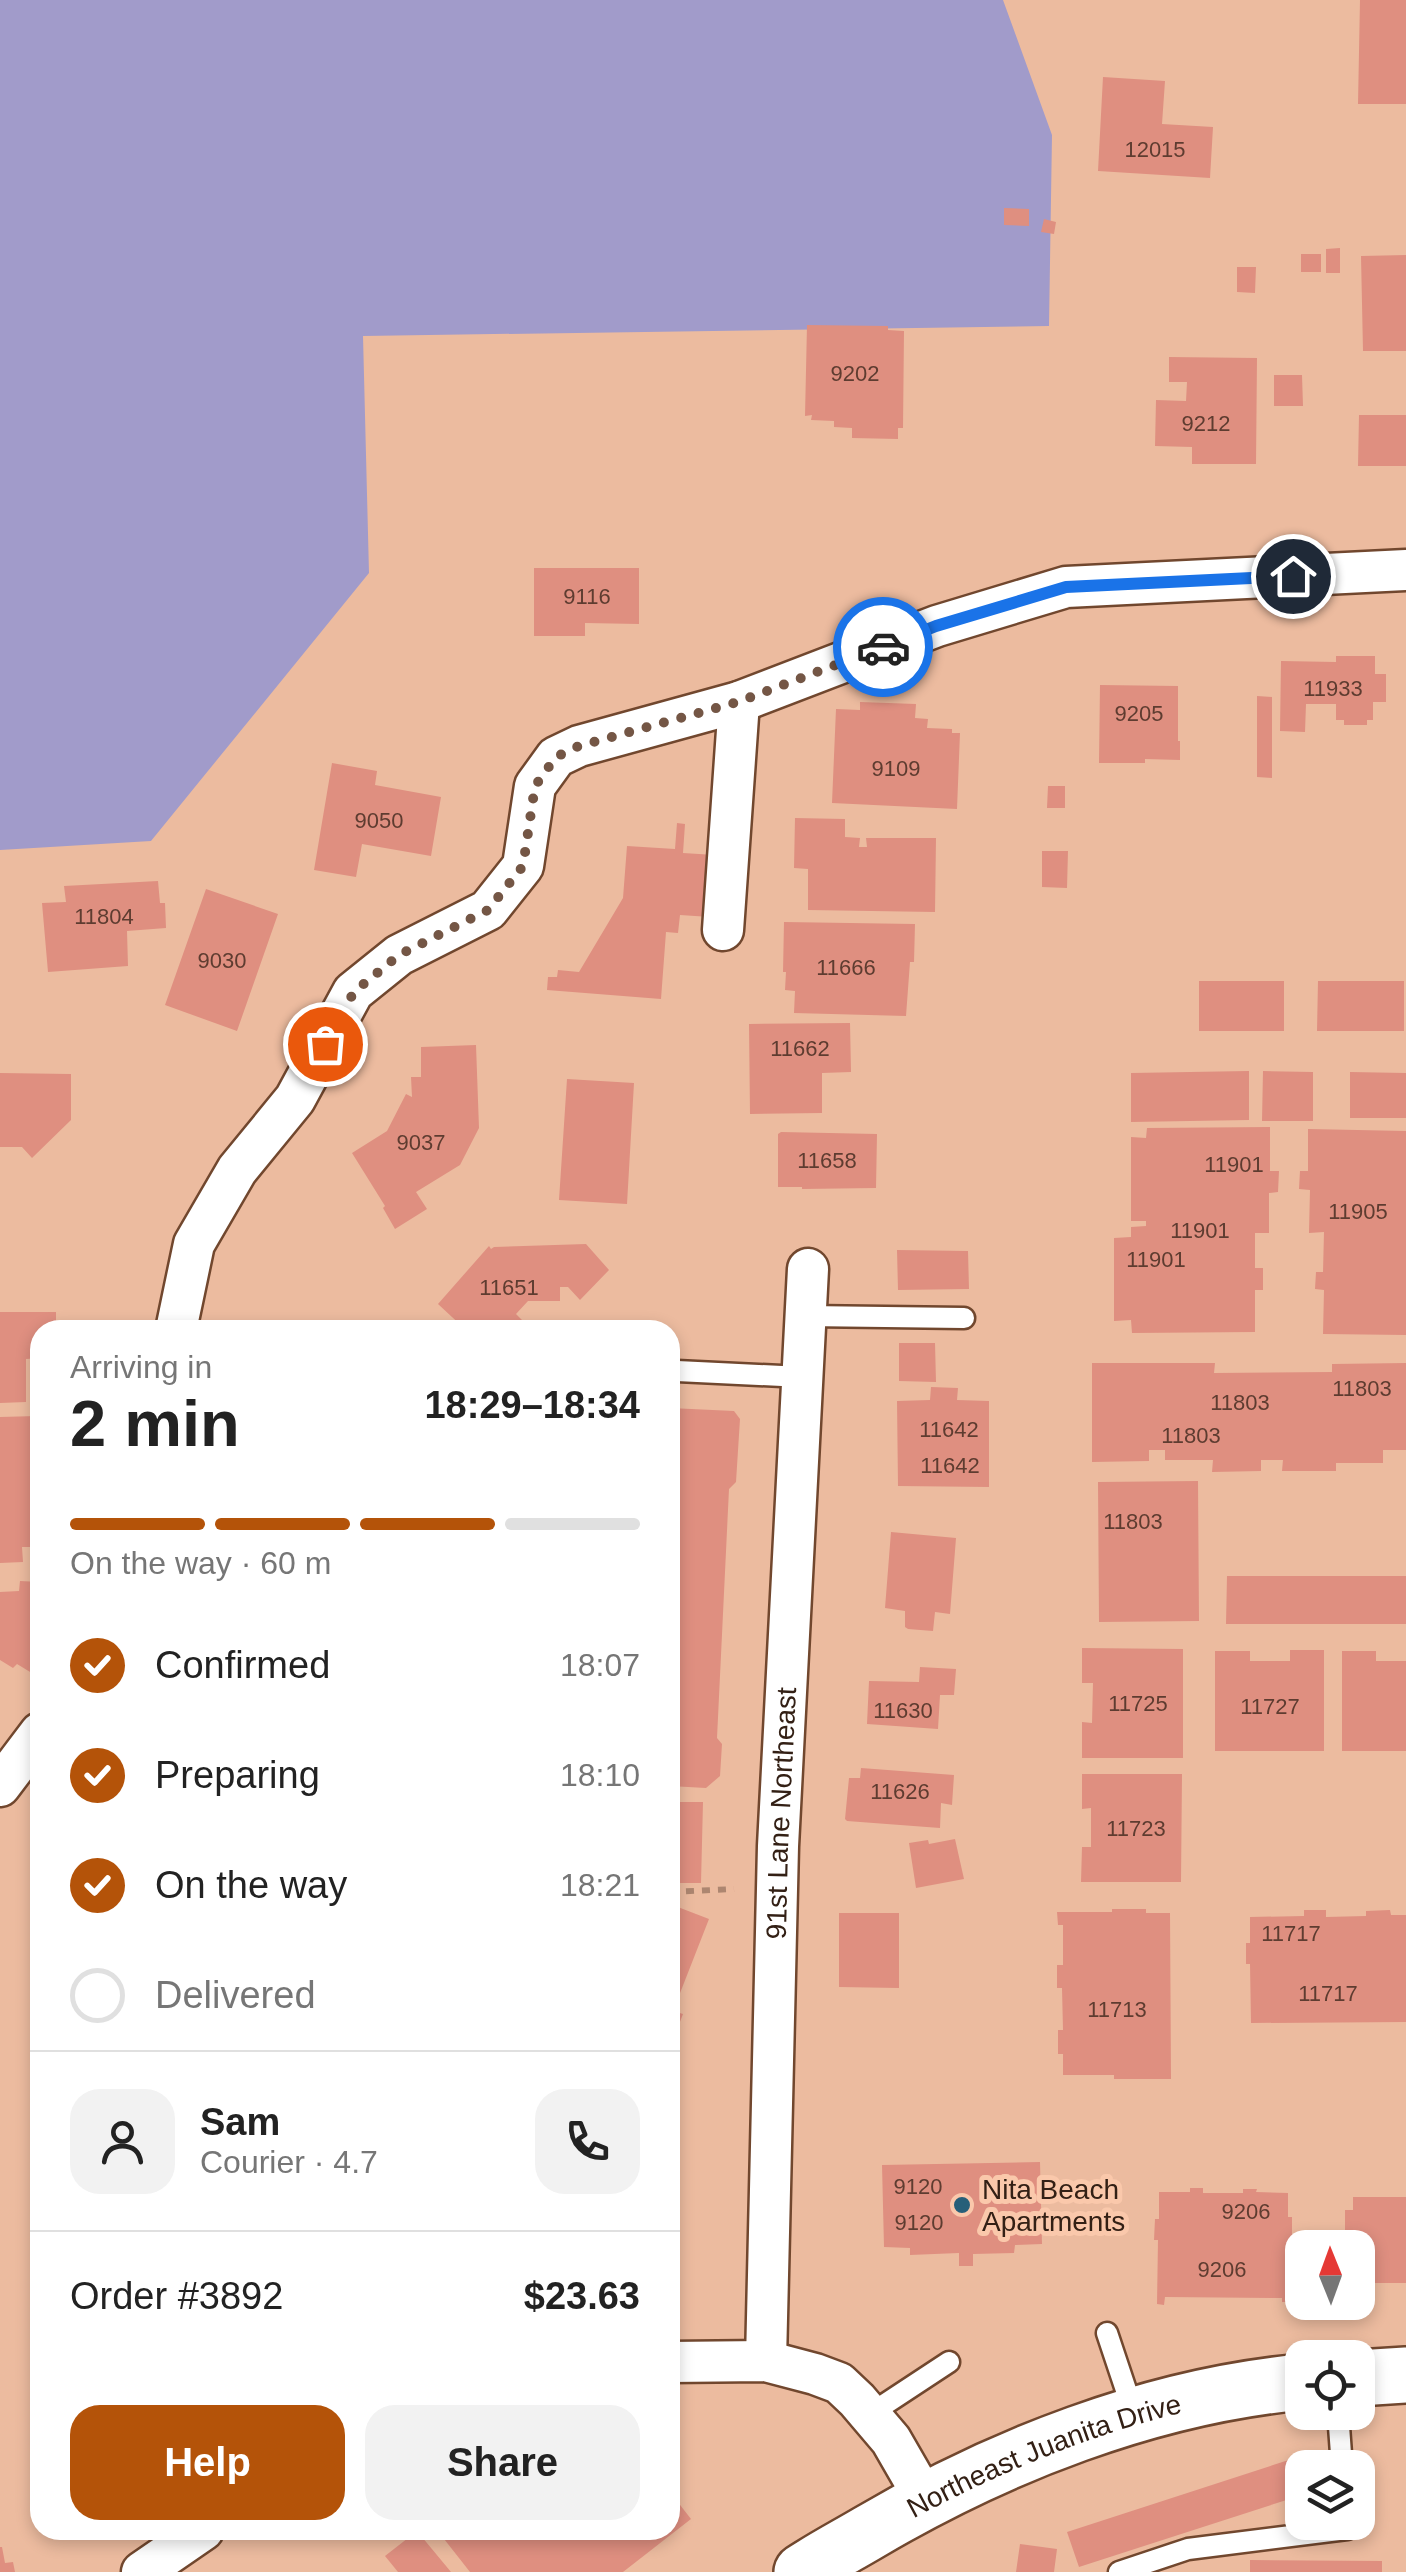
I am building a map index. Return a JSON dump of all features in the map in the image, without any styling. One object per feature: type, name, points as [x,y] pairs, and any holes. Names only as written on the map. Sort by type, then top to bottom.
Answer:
[{"type":"main road","points":[[1375,2377],[1406,2375]]},
{"type":"main road","name":"Northeast Juanita Drive","points":[[802,2572],[925,2499],[1024,2453],[1192,2400],[1285,2384]]},
{"type":"street","points":[[178,1320],[194,1244],[237,1170],[295,1099],[354,992],[399,955],[488,910],[523,866],[535,786],[556,757],[579,746],[738,702],[936,626],[1066,587],[1406,570]]},
{"type":"street","points":[[723,930],[738,702]]},
{"type":"street","name":"91st Lane Northeast","points":[[766,2361],[778,1846],[808,1268]]},
{"type":"street","points":[[0,1786],[30,1746]]},
{"type":"street","points":[[680,2362],[766,2361],[839,2383],[891,2440],[925,2499]]},
{"type":"street","points":[[142,2572],[188,2540]]},
{"type":"lane","points":[[806,1316],[964,1318]]},
{"type":"lane","points":[[680,1370],[802,1378]]},
{"type":"lane","points":[[1107,2333],[1134,2416]]},
{"type":"lane","points":[[870,2414],[948,2362]]},
{"type":"lane","points":[[1119,2572],[1188,2550],[1285,2537]]},
{"type":"path","points":[[680,1892],[746,1889]]},
{"type":"shaded area","points":[[0,0],[1003,0],[1052,135],[1049,326],[363,336],[369,573],[151,841],[0,850]]},
{"type":"building","points":[[1360,0],[1406,0],[1406,104],[1358,104]]},
{"type":"building","points":[[1103,77],[1165,81],[1162,124],[1213,127],[1210,178],[1098,171]]},
{"type":"building","points":[[1004,208],[1029,209],[1029,226],[1004,225]]},
{"type":"building","points":[[1044,219],[1056,222],[1054,234],[1041,232]]},
{"type":"building","points":[[1340,248],[1340,273],[1326,273],[1326,249]]},
{"type":"building","points":[[1301,254],[1321,254],[1321,272],[1301,272]]},
{"type":"building","points":[[1406,255],[1406,351],[1363,351],[1361,256]]},
{"type":"building","points":[[1237,267],[1256,267],[1255,293],[1237,292]]},
{"type":"building","points":[[807,325],[888,326],[888,330],[904,331],[903,428],[898,428],[898,439],[852,438],[852,428],[834,427],[834,421],[805,416]]},
{"type":"building","points":[[1169,357],[1257,358],[1256,464],[1192,464],[1192,447],[1155,446],[1156,400],[1186,401],[1187,382],[1169,382]]},
{"type":"building","points":[[1274,375],[1302,375],[1303,406],[1274,406]]},
{"type":"building","points":[[1359,415],[1406,415],[1406,466],[1358,466]]},
{"type":"building","points":[[534,568],[639,568],[639,624],[585,623],[585,636],[534,636]]},
{"type":"building","points":[[1336,656],[1375,656],[1375,674],[1386,674],[1386,702],[1373,702],[1373,720],[1367,720],[1367,725],[1344,725],[1344,720],[1336,720],[1336,704],[1306,704],[1305,732],[1280,731],[1281,661],[1336,662]]},
{"type":"building","points":[[1100,685],[1178,686],[1180,760],[1099,763]]},
{"type":"building","points":[[1257,696],[1272,697],[1272,778],[1257,777]]},
{"type":"building","points":[[860,702],[916,704],[915,718],[928,719],[927,728],[960,733],[957,809],[832,803],[836,709],[860,710]]},
{"type":"building","points":[[332,763],[377,771],[375,785],[441,797],[431,856],[362,844],[356,877],[314,870]]},
{"type":"building","points":[[1048,786],[1065,786],[1065,808],[1047,808]]},
{"type":"building","points":[[795,818],[845,819],[845,837],[860,838],[859,847],[867,847],[866,838],[936,838],[935,912],[808,910],[808,869],[794,868]]},
{"type":"building","points":[[677,823],[685,824],[683,853],[715,855],[710,917],[680,915],[678,933],[666,932],[661,999],[547,990],[548,977],[557,977],[558,970],[579,972],[623,898],[627,846],[675,849]]},
{"type":"building","points":[[1042,851],[1068,851],[1067,888],[1042,887]]},
{"type":"building","points":[[158,881],[160,903],[165,903],[166,928],[127,931],[128,966],[48,972],[42,903],[66,902],[64,886]]},
{"type":"building","points":[[206,889],[278,914],[237,1031],[165,1005]]},
{"type":"building","points":[[784,922],[915,924],[906,1016],[794,1013],[795,991],[785,990],[783,972]]},
{"type":"building","points":[[1199,981],[1284,981],[1284,1031],[1199,1031]]},
{"type":"building","points":[[1318,981],[1404,981],[1404,1031],[1317,1031]]},
{"type":"building","points":[[850,1023],[851,1072],[822,1073],[822,1113],[750,1114],[749,1024]]},
{"type":"building","points":[[476,1045],[479,1128],[460,1165],[416,1192],[427,1209],[395,1229],[352,1153],[387,1131],[406,1094],[412,1097],[411,1077],[421,1077],[421,1047]]},
{"type":"building","points":[[1249,1071],[1249,1120],[1131,1122],[1131,1073]]},
{"type":"building","points":[[1263,1071],[1313,1072],[1313,1121],[1262,1121]]},
{"type":"building","points":[[1350,1072],[1406,1073],[1406,1118],[1350,1118]]},
{"type":"building","points":[[0,1073],[71,1074],[71,1120],[32,1158],[22,1147],[0,1147]]},
{"type":"building","points":[[567,1079],[634,1083],[627,1204],[559,1200]]},
{"type":"building","points":[[1270,1127],[1270,1171],[1279,1171],[1278,1192],[1269,1193],[1269,1233],[1255,1233],[1255,1268],[1263,1268],[1263,1290],[1255,1290],[1255,1332],[1132,1333],[1131,1320],[1114,1321],[1114,1238],[1131,1237],[1131,1227],[1146,1226],[1146,1221],[1131,1221],[1131,1137],[1146,1138],[1147,1128]]},
{"type":"building","points":[[1308,1129],[1406,1131],[1406,1335],[1323,1334],[1324,1290],[1315,1289],[1316,1272],[1323,1272],[1324,1232],[1309,1233],[1310,1190],[1299,1189],[1300,1171],[1308,1171]]},
{"type":"building","points":[[781,1132],[877,1134],[876,1188],[778,1187]]},
{"type":"building","points":[[586,1244],[609,1270],[580,1300],[568,1287],[560,1287],[560,1301],[528,1301],[516,1314],[522,1320],[455,1320],[438,1304],[489,1246]]},
{"type":"building","points":[[897,1250],[968,1251],[969,1289],[898,1290]]},
{"type":"building","points":[[0,1312],[56,1312],[56,1320],[30,1320],[26,1402],[0,1403]]},
{"type":"building","points":[[899,1343],[935,1343],[936,1382],[899,1381]]},
{"type":"building","points":[[1092,1363],[1215,1363],[1214,1373],[1332,1372],[1332,1364],[1406,1363],[1406,1450],[1383,1450],[1383,1463],[1336,1463],[1336,1471],[1282,1471],[1283,1460],[1261,1460],[1261,1471],[1212,1472],[1213,1460],[1165,1460],[1165,1450],[1149,1450],[1149,1461],[1092,1462]]},
{"type":"building","points":[[931,1387],[958,1388],[957,1400],[989,1401],[989,1487],[898,1486],[897,1401],[930,1400]]},
{"type":"building","points":[[680,1408],[734,1411],[740,1419],[736,1482],[729,1489],[717,1738],[722,1744],[720,1776],[706,1788],[680,1787]]},
{"type":"building","points":[[30,1416],[30,1547],[22,1547],[23,1562],[0,1563],[0,1417]]},
{"type":"building","points":[[1198,1481],[1199,1621],[1099,1622],[1098,1482]]},
{"type":"building","points":[[891,1532],[956,1538],[950,1614],[935,1612],[933,1631],[908,1629],[905,1611],[885,1608]]},
{"type":"building","points":[[1227,1576],[1406,1576],[1406,1624],[1226,1624]]},
{"type":"building","points":[[20,1581],[30,1582],[30,1672],[0,1660],[0,1592],[19,1591]]},
{"type":"building","points":[[1082,1648],[1183,1649],[1183,1758],[1082,1758],[1082,1722],[1092,1723],[1093,1683],[1082,1683]]},
{"type":"building","points":[[1290,1650],[1324,1650],[1324,1751],[1215,1751],[1215,1651],[1250,1651],[1250,1661],[1290,1661]]},
{"type":"building","points":[[1342,1651],[1376,1651],[1376,1661],[1406,1661],[1406,1751],[1342,1751]]},
{"type":"building","points":[[920,1667],[956,1669],[954,1695],[940,1695],[938,1729],[867,1724],[869,1681],[919,1682]]},
{"type":"building","points":[[861,1768],[954,1775],[952,1805],[941,1803],[940,1828],[847,1821],[849,1778],[860,1778]]},
{"type":"building","points":[[1082,1774],[1182,1774],[1181,1882],[1081,1882],[1082,1847],[1091,1847],[1091,1808],[1082,1809]]},
{"type":"building","points":[[680,1802],[703,1802],[701,1883],[680,1883]]},
{"type":"building","points":[[955,1839],[964,1879],[916,1888],[909,1843]]},
{"type":"building","points":[[680,1908],[709,1919],[680,1993]]},
{"type":"building","points":[[1112,1909],[1170,1913],[1171,2079],[1063,2075],[1063,2054],[1058,2054],[1058,2030],[1063,2030],[1057,1965],[1063,1965],[1063,1925],[1058,1925],[1057,1912]]},
{"type":"building","points":[[1304,1910],[1326,1910],[1326,1917],[1366,1916],[1366,1911],[1390,1910],[1391,1915],[1406,1915],[1406,2022],[1251,2023],[1250,1964],[1246,1964],[1250,1917],[1304,1916]]},
{"type":"building","points":[[839,1913],[899,1913],[899,1988],[839,1987]]},
{"type":"building","name":"Nita Beach Apartments","points":[[1040,2162],[1042,2244],[1015,2245],[1014,2253],[973,2254],[973,2266],[959,2266],[959,2253],[910,2255],[910,2248],[884,2247],[882,2165]]},
{"type":"building","points":[[1190,2188],[1203,2188],[1203,2193],[1257,2189],[1256,2192],[1288,2193],[1292,2230],[1285,2230],[1285,2302],[1282,2298],[1165,2297],[1164,2305],[1157,2304],[1158,2240],[1154,2240],[1159,2192],[1190,2192]]},
{"type":"building","points":[[1353,2197],[1406,2197],[1406,2283],[1375,2283],[1375,2230],[1345,2230],[1345,2210],[1353,2210]]},
{"type":"building","points":[[1285,2461],[1285,2500],[1079,2567],[1067,2532]]},
{"type":"building","points":[[680,2505],[691,2519],[680,2528]]},
{"type":"building","points":[[405,2540],[424,2540],[451,2572],[398,2572],[385,2556]]},
{"type":"building","points":[[445,2540],[664,2540],[623,2572],[470,2572]]},
{"type":"building","points":[[1020,2544],[1057,2549],[1054,2572],[1016,2572]]},
{"type":"building","points":[[0,2547],[5,2563],[13,2562],[15,2572],[0,2572]]},
{"type":"building","points":[[1250,2560],[1382,2561],[1382,2572],[1250,2572]]},
{"type":"way so far","points":[[325,1044],[354,992],[399,955],[488,910],[523,866],[535,786],[556,757],[579,746],[738,702],[883,647]]},
{"type":"place","name":"Nita Beach Apartments","points":[[962,2205]]},
{"type":"route","points":[[883,647],[936,626],[1066,587],[1293,576]]}]
